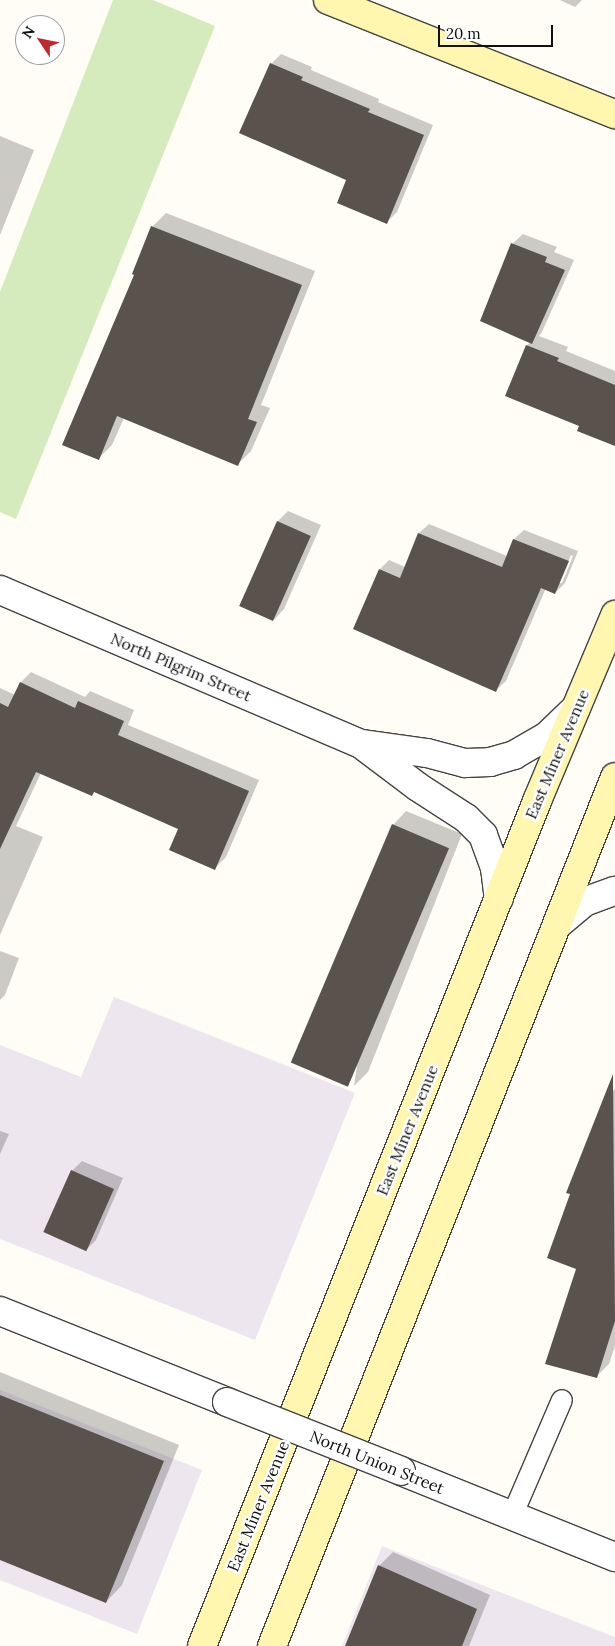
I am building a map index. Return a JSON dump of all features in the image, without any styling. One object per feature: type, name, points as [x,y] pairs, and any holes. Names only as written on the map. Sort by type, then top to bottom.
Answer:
[{"type":"main road","points":[[328,0],[615,114]]},
{"type":"main road","name":"East Miner Avenue","points":[[202,1646],[499,899],[615,614]]},
{"type":"main road","points":[[272,1646],[615,777]]},
{"type":"street","name":"North Pilgrim Street","points":[[0,590],[361,744],[418,787],[466,818],[483,834],[495,868],[499,899]]},
{"type":"street","name":"North Pilgrim Street","points":[[361,744],[427,753],[465,763],[490,762],[514,755],[547,736],[576,708]]},
{"type":"street","points":[[557,925],[584,902],[615,891]]},
{"type":"street","name":"North Union Street","points":[[0,1311],[615,1558]]},
{"type":"lane","points":[[512,1516],[562,1400]]},
{"type":"shaded area","points":[[114,997],[355,1093],[255,1340],[0,1239],[0,1045],[81,1077]]},
{"type":"shaded area","points":[[0,1390],[202,1470],[137,1634],[0,1580]]},
{"type":"shaded area","points":[[382,1546],[615,1637],[615,1646],[342,1646]]},
{"type":"green space","points":[[113,0],[153,0],[215,26],[16,519],[0,512],[0,292]]},
{"type":"building","points":[[270,63],[303,77],[301,80],[370,109],[368,112],[424,135],[387,224],[337,203],[346,180],[239,133]]},
{"type":"building","points":[[151,226],[302,285],[248,419],[257,422],[238,466],[117,416],[99,460],[62,445],[134,275],[132,274]]},
{"type":"building","points":[[511,243],[547,257],[545,262],[565,270],[532,344],[480,321]]},
{"type":"building","points":[[526,345],[559,358],[557,361],[615,385],[615,446],[577,431],[579,426],[505,396]]},
{"type":"building","points":[[277,521],[311,536],[273,621],[239,606]]},
{"type":"building","points":[[418,533],[502,567],[513,539],[569,561],[555,594],[541,588],[496,692],[353,629],[379,569],[400,578]]},
{"type":"building","points":[[20,682],[75,708],[78,701],[124,721],[118,735],[249,791],[215,870],[169,850],[178,829],[94,792],[92,796],[36,772],[0,849],[0,703],[8,707]]},
{"type":"building","points":[[392,824],[449,848],[348,1087],[291,1062]]},
{"type":"building","points":[[613,1074],[615,1321],[597,1378],[545,1364],[576,1269],[547,1258],[570,1194],[566,1193]]},
{"type":"building","points":[[71,1170],[114,1189],[86,1251],[43,1232]]},
{"type":"building","points":[[0,1395],[164,1461],[106,1603],[0,1560]]},
{"type":"building","points":[[378,1565],[477,1609],[462,1646],[345,1646]]}]
